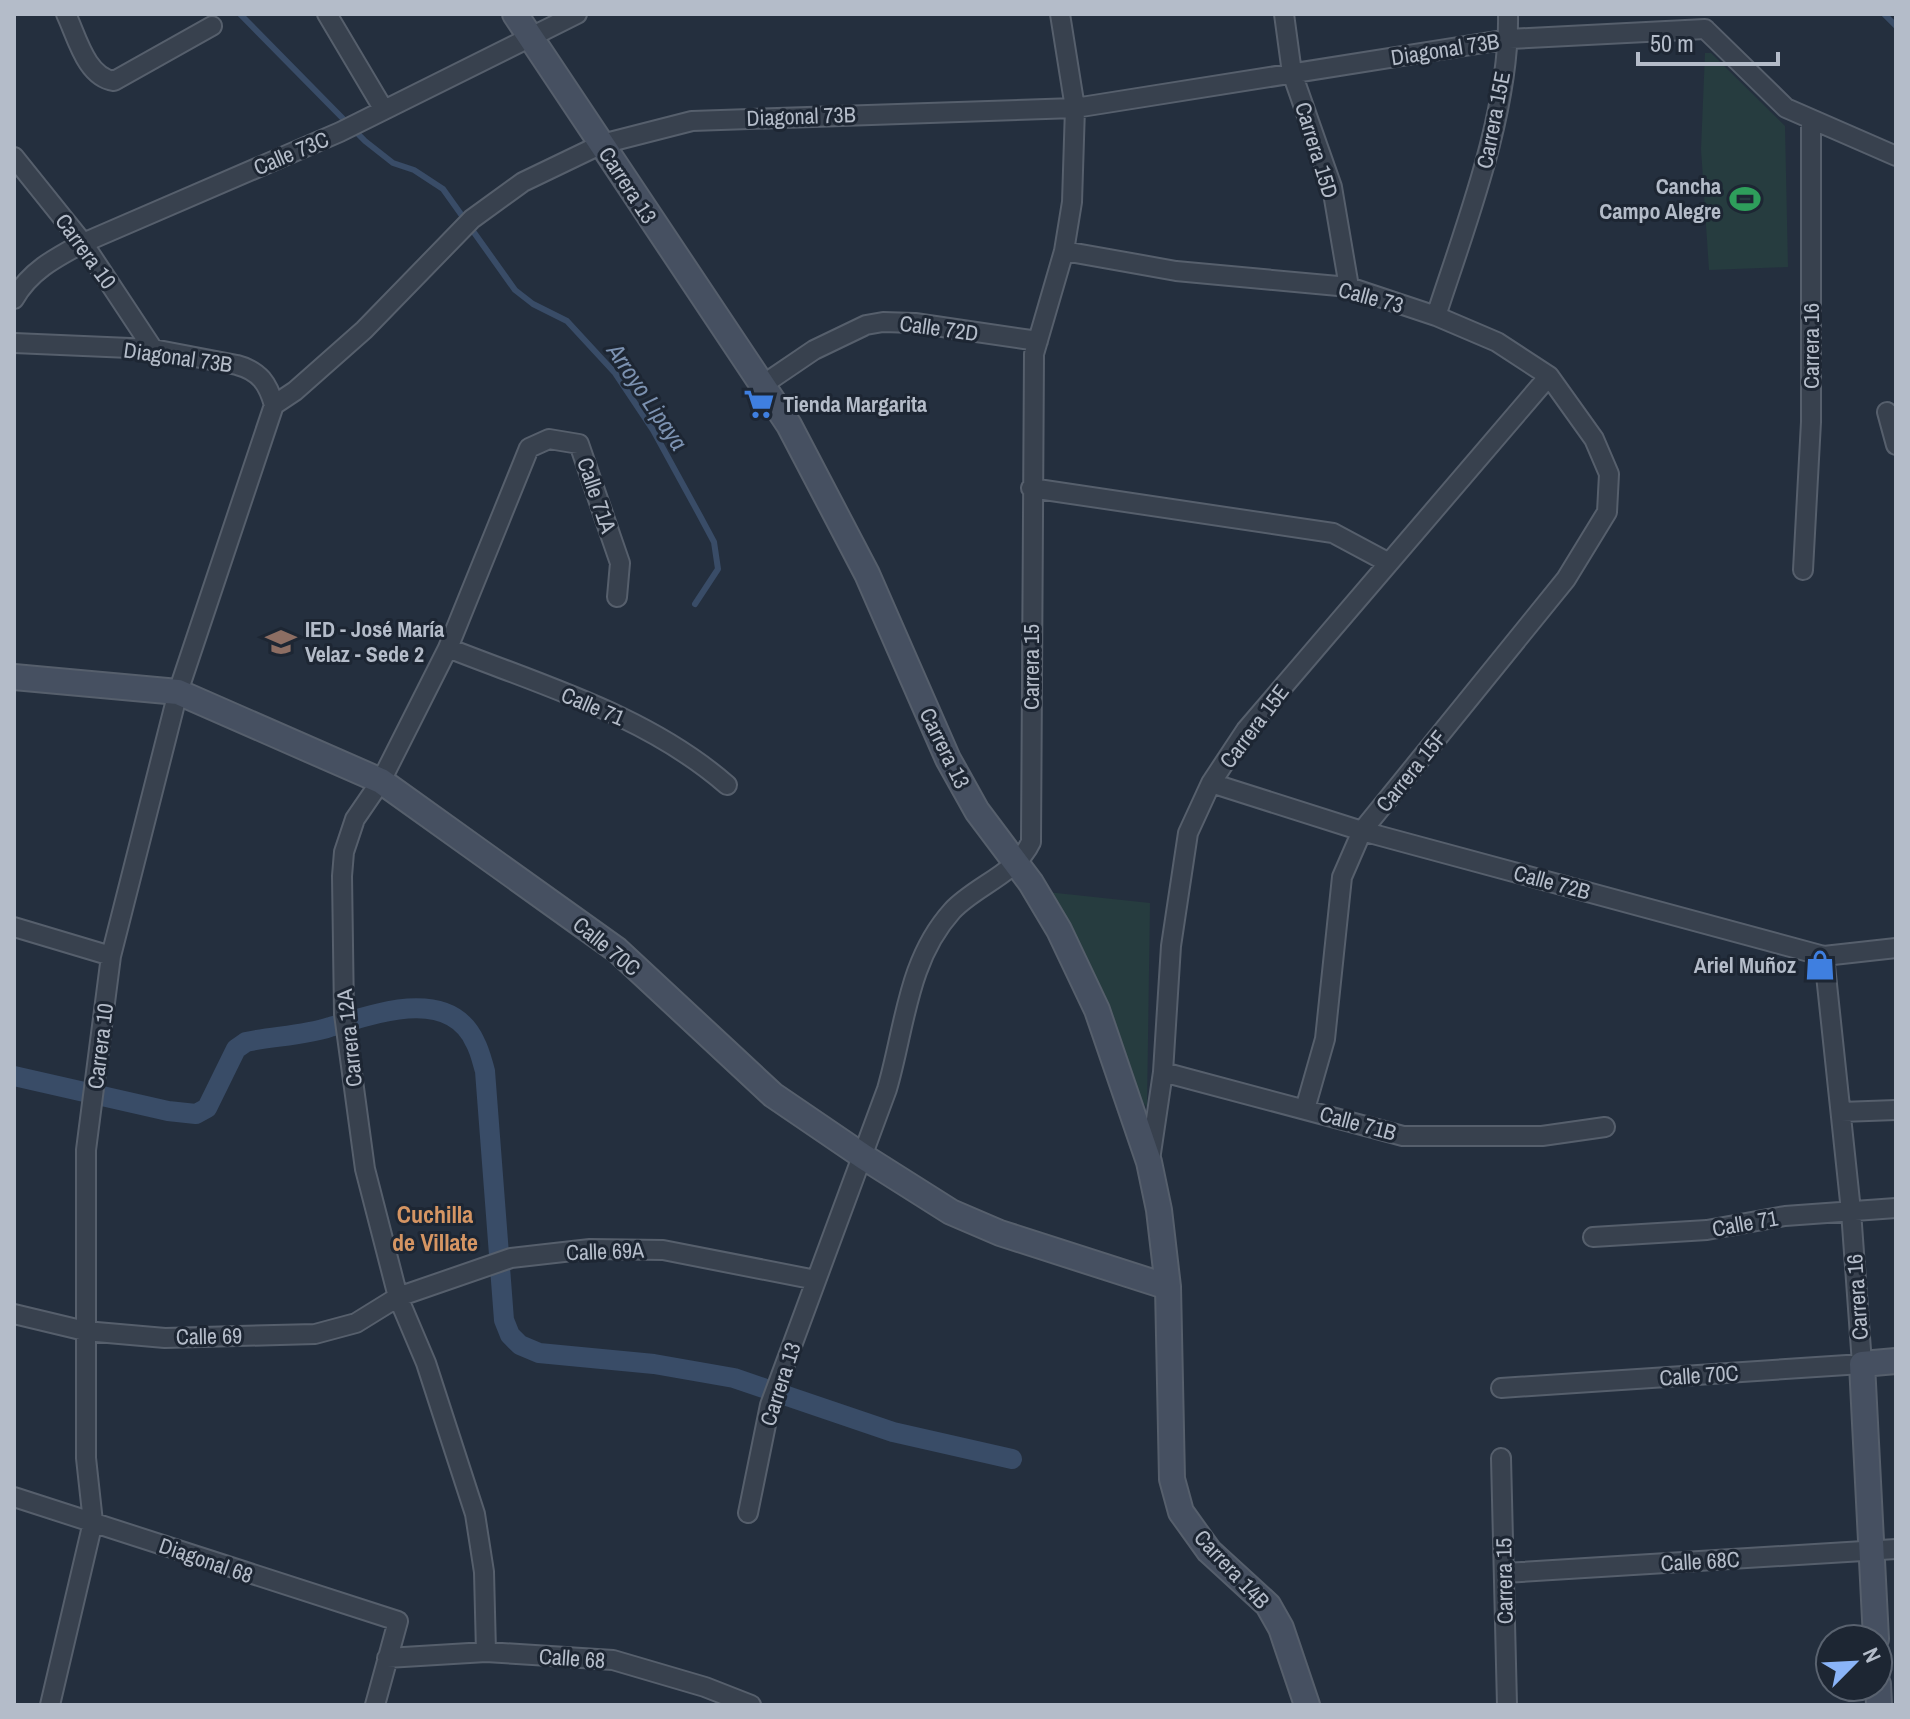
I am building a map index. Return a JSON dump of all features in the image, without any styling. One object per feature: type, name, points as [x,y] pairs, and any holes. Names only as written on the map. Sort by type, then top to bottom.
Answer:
[{"type":"street","points":[[66,14],[91,68],[101,79],[114,81],[212,26]]},
{"type":"street","points":[[327,14],[384,110]]},
{"type":"street","name":"Carrera 13","points":[[515,14],[789,425],[867,574],[948,759],[977,811],[1014,863],[953,910],[931,941],[908,991],[900,1045],[864,1157],[772,1399],[748,1513]]},
{"type":"street","name":"Calle 73C","points":[[14,299],[23,284],[47,262],[83,243],[340,132],[577,14]]},
{"type":"street","name":"Carrera 15","points":[[1014,863],[1031,842],[1034,354],[1064,251],[1072,202],[1075,108],[1060,14]]},
{"type":"street","name":"Carrera 15D","points":[[1284,14],[1292,73],[1332,187],[1349,287]]},
{"type":"street","name":"Carrera 15E","points":[[1436,316],[1484,169],[1509,39],[1508,14]]},
{"type":"street","points":[[1705,22],[1786,108],[1896,156]]},
{"type":"street","name":"Diagonal 73B","points":[[14,343],[153,349],[249,368],[268,384],[274,405],[295,391],[364,330],[467,223],[523,182],[602,144],[692,121],[1075,108],[1509,39],[1705,22]]},
{"type":"street","name":"Carrera 16","points":[[1803,570],[1811,422],[1811,121]]},
{"type":"street","name":"Carrera 10","points":[[14,157],[83,243],[153,349]]},
{"type":"street","name":"Calle 73","points":[[1064,251],[1176,271],[1349,287],[1436,316],[1497,342],[1549,376],[1594,439],[1609,474]]},
{"type":"street","name":"Calle 72D","points":[[761,386],[814,350],[866,325],[883,322],[905,321],[1038,341]]},
{"type":"street","name":"Carrera 15E","points":[[1149,1162],[1163,1072],[1171,946],[1188,833],[1211,783],[1246,730],[1549,376]]},
{"type":"street","name":"Carrera 10","points":[[50,1705],[93,1522],[86,1458],[86,1150],[111,956],[178,692],[274,405]]},
{"type":"street","points":[[1887,412],[1896,445]]},
{"type":"street","name":"Calle 71A","points":[[529,448],[549,439],[579,444],[620,563],[617,597]]},
{"type":"street","name":"Carrera 12A","points":[[486,1652],[484,1572],[475,1514],[426,1363],[398,1297],[365,1169],[345,1022],[341,942],[344,852],[355,819],[381,781],[448,648],[529,448]]},
{"type":"street","name":"Carrera 15F","points":[[1305,1109],[1325,1039],[1342,877],[1362,831],[1566,579],[1607,512],[1609,474]]},
{"type":"street","points":[[1031,488],[1333,533],[1389,563]]},
{"type":"street","name":"Calle 71","points":[[448,648],[616,714],[671,743],[727,785]]},
{"type":"street","name":"Calle 70C","points":[[14,677],[178,692],[381,781],[617,950],[773,1095],[864,1157],[951,1212],[988,1228],[1168,1287]]},
{"type":"street","name":"Calle 72B","points":[[1211,783],[1362,831],[1824,956],[1896,948]]},
{"type":"street","points":[[1014,863],[1059,930],[1097,1010],[1149,1162],[1168,1287]]},
{"type":"street","points":[[14,927],[111,956]]},
{"type":"street","name":"Carrera 16","points":[[1824,956],[1851,1211],[1875,1623]]},
{"type":"street","name":"Calle 71B","points":[[1163,1072],[1403,1136],[1542,1136],[1605,1127]]},
{"type":"street","points":[[1841,1112],[1896,1110]]},
{"type":"street","name":"Calle 71","points":[[1593,1237],[1707,1230],[1785,1216],[1896,1208]]},
{"type":"street","name":"Calle 69A","points":[[398,1297],[511,1258],[590,1249],[663,1250],[816,1280]]},
{"type":"street","name":"Carrera 14B","points":[[1168,1287],[1172,1479],[1181,1512],[1209,1551],[1268,1605],[1281,1628],[1307,1705]]},
{"type":"street","name":"Calle 69","points":[[14,1314],[85,1331],[165,1338],[315,1334],[356,1323],[398,1297]]},
{"type":"street","name":"Calle 70C","points":[[1501,1388],[1896,1361]]},
{"type":"street","name":"Carrera 15","points":[[1501,1458],[1507,1705]]},
{"type":"street","name":"Diagonal 68","points":[[14,1497],[398,1621],[387,1658]]},
{"type":"street","name":"Calle 68C","points":[[1504,1573],[1896,1549]]},
{"type":"street","name":"Calle 68","points":[[387,1658],[486,1652],[613,1660],[703,1696],[751,1705]]},
{"type":"street","points":[[375,1705],[387,1658]]},
{"type":"green space","name":"Cancha Campo Alegre","points":[[1705,53],[1711,53],[1785,126],[1788,267],[1709,270],[1701,149]]},
{"type":"green space","points":[[1047,892],[1150,903],[1147,1107],[1140,1099]]},
{"type":"waterway","name":"Arroyo Lipaya","points":[[240,14],[365,141],[393,163],[414,170],[443,189],[515,290],[533,304],[567,321],[615,373],[653,430],[714,542],[718,569],[695,604]]},
{"type":"waterway","points":[[1884,14],[1896,26]]},
{"type":"waterway","points":[[14,1076],[168,1111],[196,1114],[207,1108],[236,1049],[246,1042],[309,1032],[387,1011],[429,1009],[447,1014],[463,1024],[480,1052],[485,1071],[504,1320],[510,1335],[520,1345],[539,1353],[654,1364],[734,1378],[893,1432],[1012,1459]]},
{"type":"place","name":"Cancha Campo Alegre","points":[[1745,199]]},
{"type":"place","name":"Tienda Margarita","points":[[759,404]]},
{"type":"place","name":"IED - José María Velaz - Sede 2","points":[[281,642]]},
{"type":"place","name":"Ariel Muñoz","points":[[1820,965]]},
{"type":"district","name":"Cuchilla de Villate","points":[[435,1229]]}]
